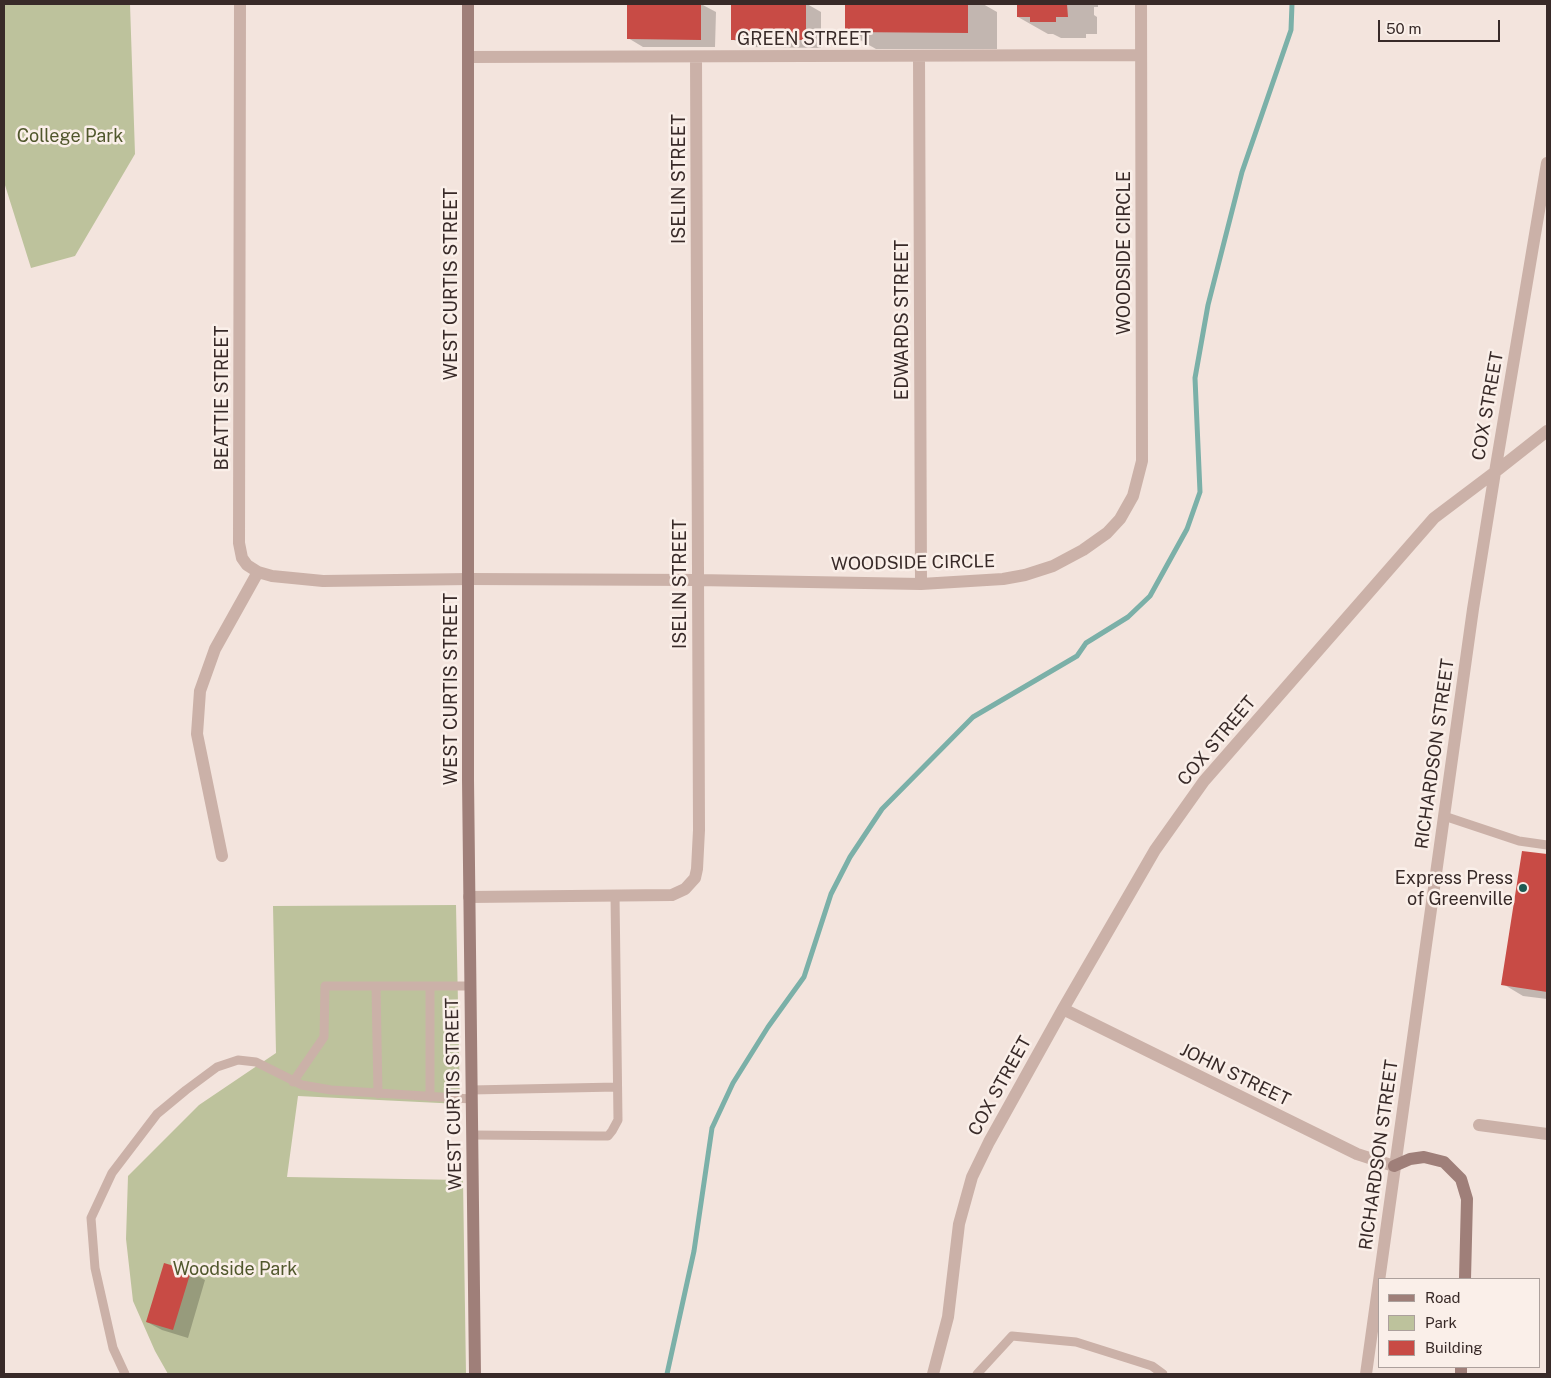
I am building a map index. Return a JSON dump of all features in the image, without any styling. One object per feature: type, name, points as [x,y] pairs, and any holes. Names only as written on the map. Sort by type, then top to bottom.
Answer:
[{"type":"street","name":"BEATTIE STREET","points":[[240,4],[239,543],[242,558],[247,565],[258,572]]},
{"type":"street","name":"WEST CURTIS STREET","points":[[468,4],[469,897],[475,1374]]},
{"type":"street","name":"WOODSIDE CIRCLE","points":[[469,579],[697,580],[920,584],[1025,575],[1053,566],[1083,550],[1107,533],[1120,519],[1133,496],[1142,461],[1141,4]]},
{"type":"street","name":"GREEN STREET","points":[[468,56],[1141,55]]},
{"type":"street","name":"ISELIN STREET","points":[[469,897],[672,895],[685,890],[696,878],[699,830],[696,56]]},
{"type":"street","name":"EDWARDS STREET","points":[[919,56],[920,584]]},
{"type":"street","name":"COX STREET","points":[[933,1374],[948,1317],[960,1224],[972,1177],[989,1142],[1063,1009],[1155,850],[1204,781],[1434,518],[1495,472],[1547,163]]},
{"type":"street","points":[[1495,472],[1547,431]]},
{"type":"street","name":"RICHARDSON STREET","points":[[1379,1278],[1495,472]]},
{"type":"street","points":[[222,856],[196,734],[200,691],[215,649],[258,572],[293,579],[324,581],[469,579]]},
{"type":"street","name":"JOHN STREET","points":[[1063,1009],[1357,1154],[1394,1166]]},
{"type":"street","points":[[1479,1125],[1547,1134]]},
{"type":"street","points":[[1394,1166],[1410,1159],[1424,1158],[1444,1162],[1461,1180],[1467,1199],[1465,1278]]},
{"type":"street","name":"RICHARDSON STREET","points":[[1366,1374],[1378,1285]]},
{"type":"lane","points":[[1444,816],[1519,841],[1547,845]]},
{"type":"lane","points":[[472,1135],[608,1136],[612,1131],[618,1120],[615,895]]},
{"type":"lane","points":[[293,1082],[324,1037],[325,986],[470,986]]},
{"type":"lane","points":[[376,986],[378,1094]]},
{"type":"lane","points":[[430,986],[430,1097]]},
{"type":"lane","points":[[125,1374],[113,1348],[95,1268],[91,1218],[112,1174],[157,1114],[210,1072],[227,1062],[238,1060],[256,1062],[302,1085],[331,1090],[378,1094],[430,1097],[617,1087]]},
{"type":"lane","points":[[977,1374],[1012,1336],[1076,1342],[1152,1366],[1163,1374]]},
{"type":"green space","name":"College Park","points":[[4,4],[130,4],[135,154],[75,256],[31,268],[4,182]]},
{"type":"green space","name":"Woodside Park","points":[[456,905],[460,1104],[298,1096],[287,1177],[463,1180],[466,1374],[168,1374],[155,1351],[133,1301],[126,1239],[128,1176],[199,1105],[276,1053],[273,906]]},
{"type":"building","points":[[627,4],[701,4],[701,40],[627,39]]},
{"type":"building","points":[[731,4],[806,4],[806,40],[731,40]]},
{"type":"building","points":[[845,4],[968,4],[968,33],[845,32]]},
{"type":"building","points":[[1017,4],[1067,4],[1068,17],[1056,17],[1056,22],[1030,22],[1030,17],[1017,17]]},
{"type":"building","points":[[1522,851],[1547,854],[1547,992],[1501,985]]},
{"type":"building","points":[[164,1263],[191,1271],[173,1330],[146,1322]]},
{"type":"waterway","points":[[667,1374],[694,1251],[712,1128],[733,1083],[768,1027],[804,977],[831,894],[850,857],[882,809],[973,717],[1077,656],[1086,643],[1128,617],[1150,596],[1187,529],[1200,492],[1195,378],[1208,305],[1242,172],[1291,30],[1292,4]]},
{"type":"place","name":"Express Press of Greenville","points":[[1523,888]]}]
